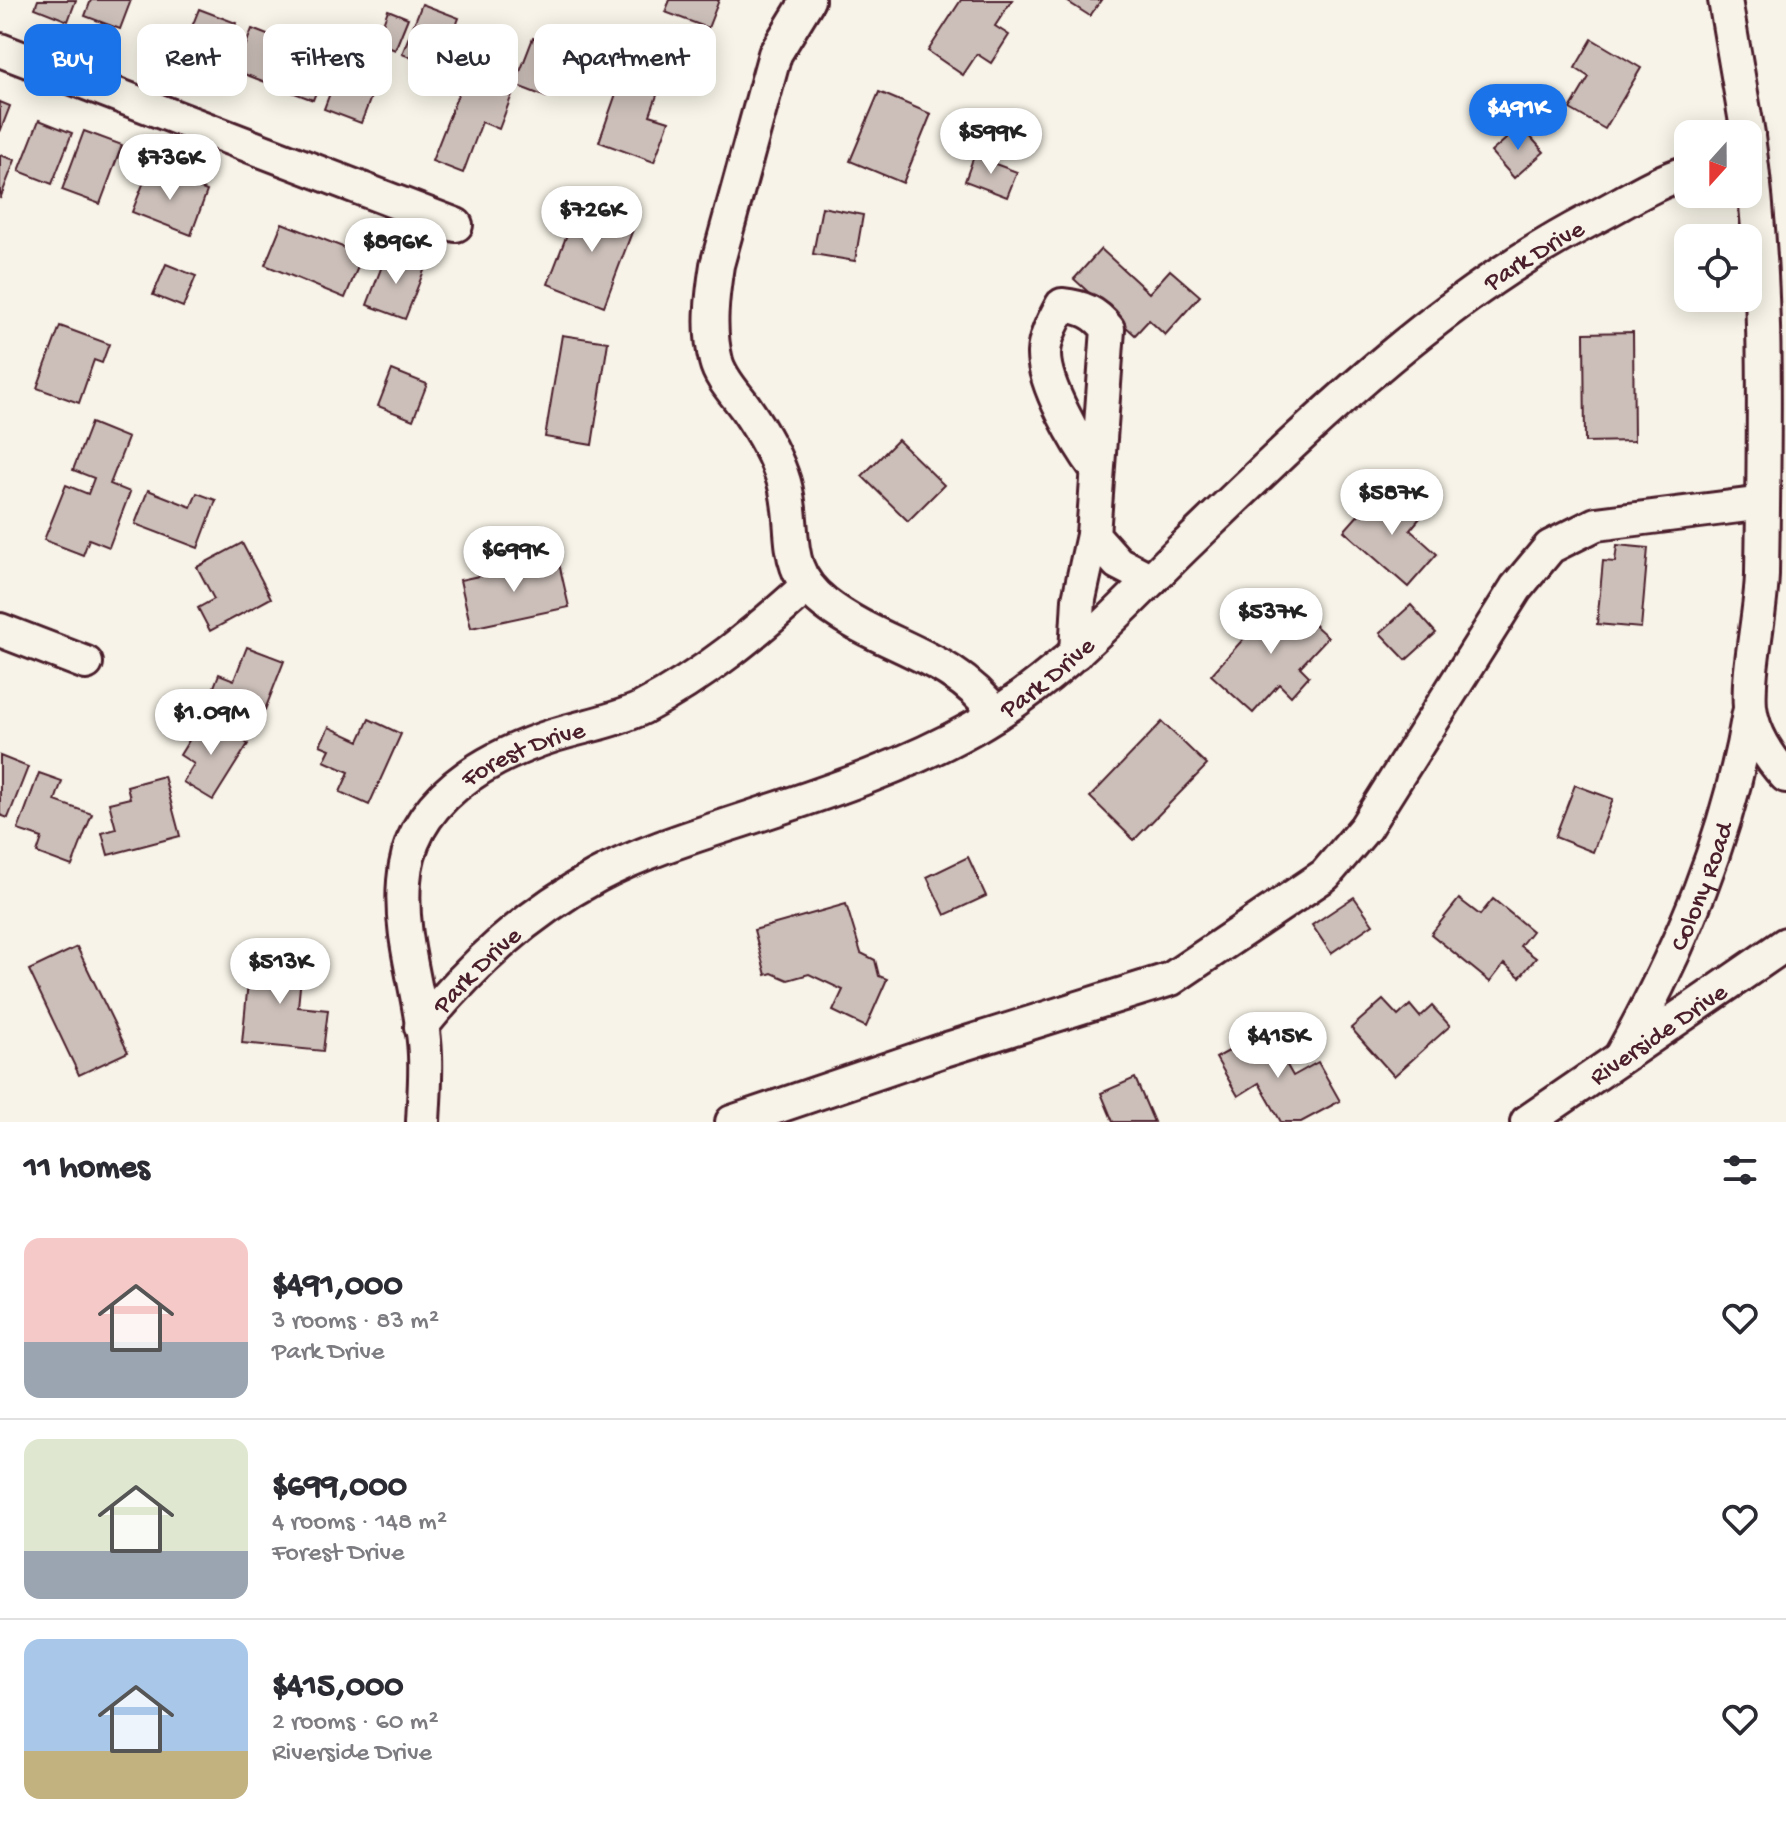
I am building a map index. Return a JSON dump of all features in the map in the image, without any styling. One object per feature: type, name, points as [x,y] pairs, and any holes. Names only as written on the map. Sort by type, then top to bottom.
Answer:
[{"type":"street","points":[[808,0],[775,54],[717,265],[712,301],[712,339],[719,371],[757,425],[778,464],[785,485],[796,571],[807,586],[859,626],[956,673],[982,694],[996,714]]},
{"type":"street","name":"Colony Road","points":[[1725,0],[1744,120]]},
{"type":"street","points":[[0,50],[456,225]]},
{"type":"street","name":"Park Drive","points":[[423,1122],[426,1054],[421,1027],[457,983],[502,940],[552,902],[600,874],[674,842],[895,765],[996,714],[1076,653],[1272,464],[1451,306],[1559,237],[1674,177]]},
{"type":"street","name":"Colony Road","points":[[1621,1056],[1674,951],[1723,832],[1740,769],[1750,707],[1762,579],[1763,503],[1761,300],[1754,208]]},
{"type":"street","points":[[1076,653],[1079,599],[1093,535],[1096,468]]},
{"type":"street","points":[[732,1122],[944,1050],[1171,979],[1325,875],[1365,828],[1516,588],[1550,547],[1596,524],[1763,503]]},
{"type":"street","points":[[1093,535],[1118,563],[1151,580]]},
{"type":"street","name":"Forest Drive","points":[[421,1027],[404,921],[404,878],[413,845],[432,806],[479,769],[515,750],[628,714],[695,679],[746,641],[807,586]]},
{"type":"street","points":[[0,630],[86,663]]},
{"type":"street","name":"Colony Road","points":[[1750,707],[1764,748],[1786,776]]},
{"type":"street","name":"Riverside Drive","points":[[1527,1122],[1786,944]]},
{"type":"building","points":[[38,0],[76,0],[68,21],[35,8]]},
{"type":"building","points":[[91,0],[131,0],[121,26],[85,16]]},
{"type":"building","points":[[670,0],[719,0],[710,24],[697,24],[665,12]]},
{"type":"building","points":[[961,0],[1012,0],[995,26],[1009,35],[991,63],[977,54],[963,75],[928,51]]},
{"type":"building","points":[[1065,0],[1101,0],[1090,16]]},
{"type":"building","points":[[422,4],[459,18],[457,24],[414,24]]},
{"type":"building","points":[[199,9],[236,23],[236,24],[193,24]]},
{"type":"building","points":[[388,10],[408,18],[395,50],[392,49],[392,24],[383,24]]},
{"type":"building","points":[[252,29],[263,33],[263,81],[247,75],[247,42]]},
{"type":"building","points":[[533,38],[534,92],[518,86],[518,77]]},
{"type":"building","points":[[408,39],[408,56],[402,54]]},
{"type":"building","points":[[1592,39],[1641,68],[1605,129],[1570,109],[1589,77],[1575,68]]},
{"type":"building","points":[[879,92],[931,114],[903,183],[850,161]]},
{"type":"building","points":[[329,96],[371,96],[361,123],[324,109]]},
{"type":"building","points":[[457,96],[511,96],[499,129],[482,122],[463,173],[432,161]]},
{"type":"building","points":[[615,96],[657,96],[650,115],[669,121],[654,162],[599,142]]},
{"type":"building","points":[[0,102],[10,106],[0,132]]},
{"type":"building","points":[[39,120],[72,133],[52,184],[19,171]]},
{"type":"building","points":[[1521,126],[1544,152],[1514,178],[1491,152]]},
{"type":"building","points":[[84,131],[122,145],[100,204],[62,190]]},
{"type":"building","points":[[0,155],[15,160],[0,199]]},
{"type":"building","points":[[974,156],[1017,172],[1007,197],[965,181]]},
{"type":"building","points":[[149,169],[207,191],[191,235],[132,212]]},
{"type":"building","points":[[579,203],[635,224],[604,306],[548,284]]},
{"type":"building","points":[[822,207],[863,215],[855,261],[813,254]]},
{"type":"building","points":[[282,223],[363,255],[345,298],[265,265]]},
{"type":"building","points":[[1101,249],[1149,293],[1170,270],[1200,296],[1165,335],[1149,320],[1135,335],[1074,279]]},
{"type":"building","points":[[387,253],[425,268],[405,319],[367,305]]},
{"type":"building","points":[[166,264],[196,276],[183,307],[153,295]]},
{"type":"building","points":[[60,326],[109,344],[102,363],[94,360],[79,403],[37,388]]},
{"type":"building","points":[[1633,332],[1634,441],[1585,442],[1584,333]]},
{"type":"building","points":[[562,335],[608,342],[592,445],[545,437]]},
{"type":"building","points":[[392,370],[427,384],[413,420],[378,406]]},
{"type":"building","points":[[91,423],[128,438],[110,484],[130,492],[109,547],[89,539],[83,555],[44,540],[66,485],[88,494],[94,478],[73,470]]},
{"type":"building","points":[[898,440],[944,485],[908,521],[862,476]]},
{"type":"building","points":[[1384,486],[1420,518],[1410,530],[1437,554],[1408,587],[1344,531]]},
{"type":"building","points":[[148,490],[191,507],[197,493],[216,500],[198,548],[135,524]]},
{"type":"building","points":[[242,543],[271,598],[210,631],[198,608],[214,599],[197,567]]},
{"type":"building","points":[[1617,545],[1648,548],[1641,628],[1597,624],[1603,561],[1615,562]]},
{"type":"building","points":[[558,559],[569,607],[471,628],[460,580]]},
{"type":"building","points":[[1282,596],[1328,637],[1300,667],[1309,676],[1291,696],[1279,684],[1253,713],[1211,675]]},
{"type":"building","points":[[1411,605],[1436,633],[1406,660],[1380,633]]},
{"type":"building","points":[[247,647],[284,661],[259,725],[207,705],[219,674],[234,680]]},
{"type":"building","points":[[204,716],[248,744],[213,800],[183,782],[194,764],[180,755]]},
{"type":"building","points":[[369,719],[401,734],[369,805],[340,792],[349,772],[324,761],[330,749],[320,745],[329,727],[359,741]]},
{"type":"building","points":[[1162,722],[1207,765],[1134,840],[1090,797]]},
{"type":"building","points":[[0,756],[28,767],[8,818],[0,815]]},
{"type":"building","points":[[39,773],[62,781],[55,801],[92,814],[72,866],[37,853],[42,838],[18,830]]},
{"type":"building","points":[[164,776],[180,836],[108,855],[102,833],[116,829],[109,803],[130,798],[127,786]]},
{"type":"building","points":[[1575,785],[1613,799],[1593,852],[1555,837]]},
{"type":"building","points":[[968,857],[986,896],[945,915],[927,877]]},
{"type":"building","points":[[1354,897],[1373,924],[1331,953],[1312,925]]},
{"type":"building","points":[[1459,899],[1480,915],[1493,899],[1532,931],[1520,946],[1536,958],[1520,977],[1504,964],[1490,982],[1431,934]]},
{"type":"building","points":[[846,904],[861,953],[875,960],[879,976],[887,979],[866,1027],[833,1011],[843,990],[809,974],[788,980],[772,973],[766,975],[754,930]]},
{"type":"building","points":[[77,947],[128,1052],[79,1075],[29,970]]},
{"type":"building","points":[[251,951],[303,957],[298,1007],[328,1010],[323,1051],[242,1043]]},
{"type":"building","points":[[1383,1000],[1398,1016],[1410,1005],[1420,1017],[1432,1006],[1450,1026],[1394,1076],[1351,1028]]},
{"type":"building","points":[[1267,1030],[1293,1076],[1318,1062],[1340,1101],[1301,1122],[1281,1122],[1259,1083],[1238,1096],[1216,1058]]},
{"type":"building","points":[[1135,1078],[1154,1122],[1113,1122],[1101,1093]]}]
